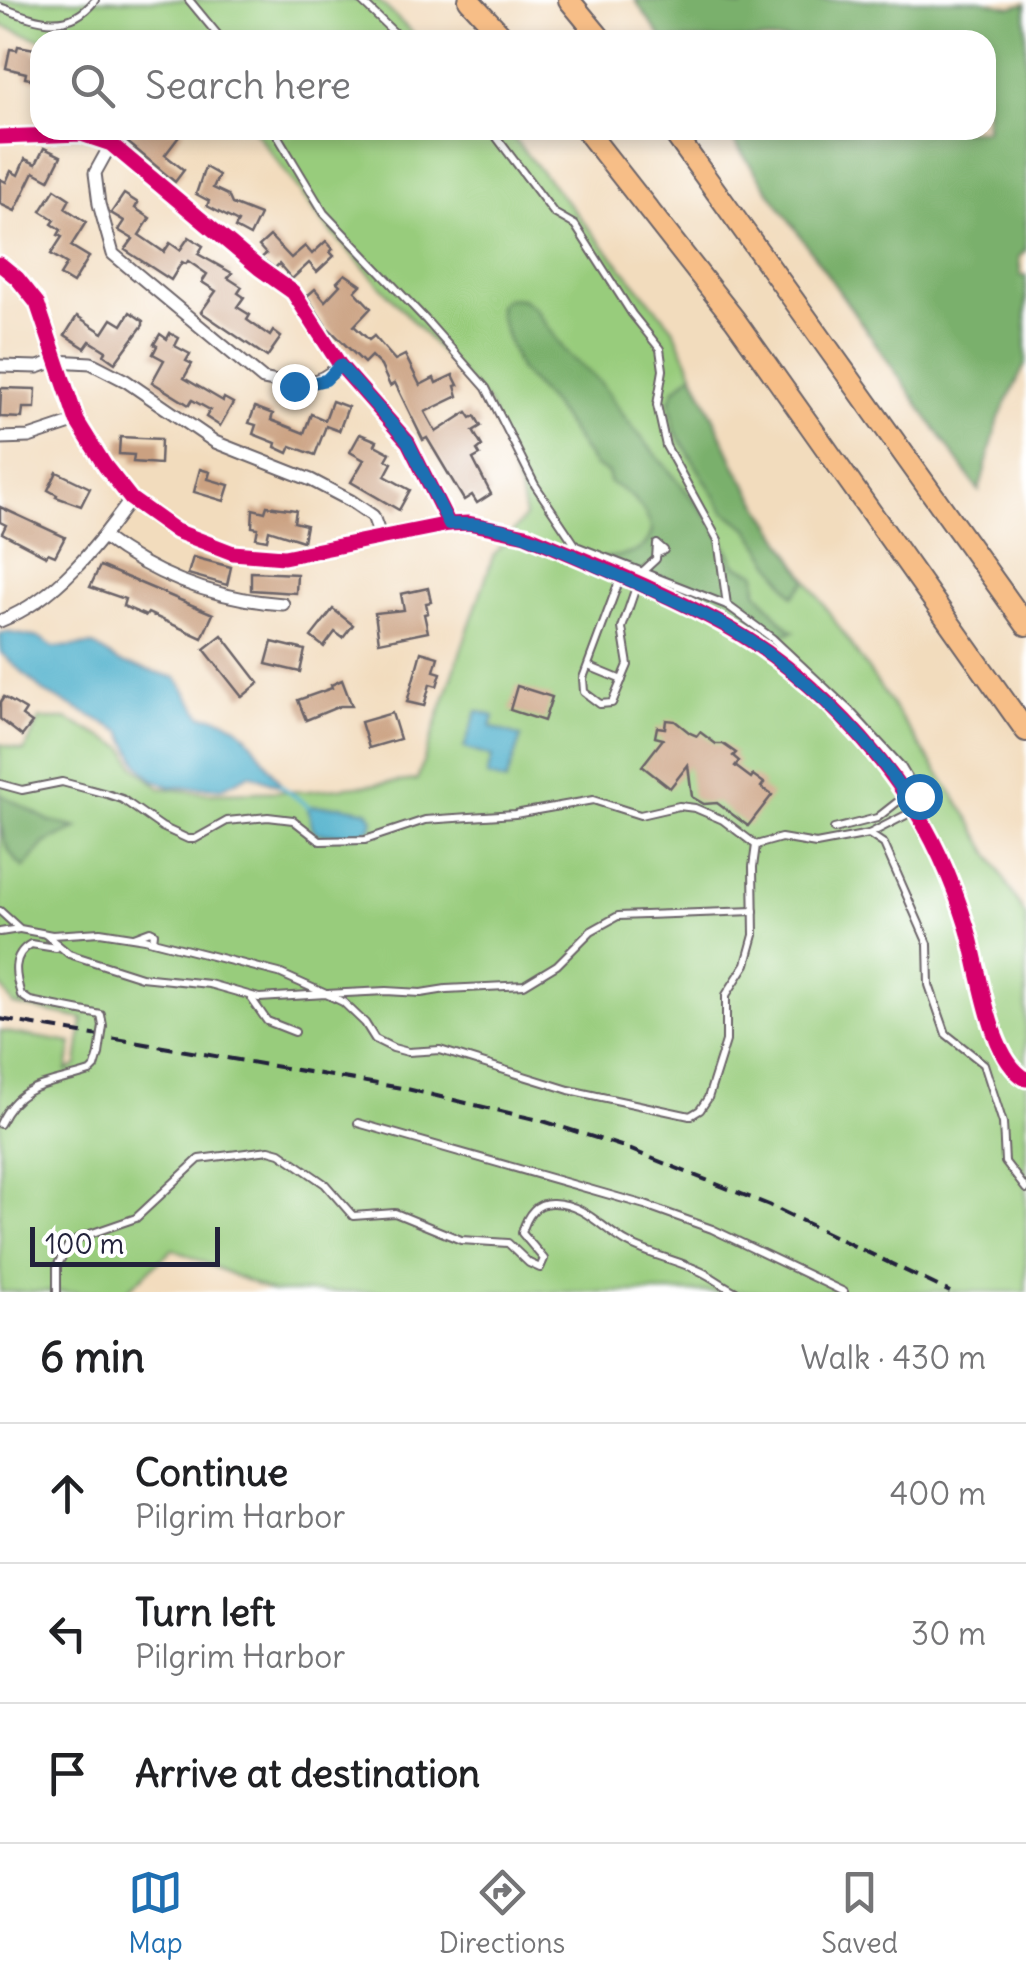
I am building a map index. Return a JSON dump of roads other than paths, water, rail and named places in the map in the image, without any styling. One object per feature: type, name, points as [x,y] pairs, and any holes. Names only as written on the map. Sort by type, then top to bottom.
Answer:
[{"type":"highway","points":[[468,0],[496,30]]},
{"type":"highway","points":[[569,0],[594,30]]},
{"type":"highway","points":[[594,140],[735,320],[1026,731]]},
{"type":"highway","points":[[679,140],[1026,625]]},
{"type":"street","points":[[0,137],[30,136]]},
{"type":"street","points":[[99,140],[111,144],[293,292],[340,365],[408,442],[449,524]]},
{"type":"street","points":[[111,144],[94,173],[113,254],[263,378],[294,386],[326,380],[340,365]]},
{"type":"street","points":[[0,264],[37,304],[77,420],[105,466],[131,498],[176,531],[233,553],[284,557],[449,524],[468,523],[526,535],[621,576],[638,579],[726,626],[788,669],[863,742],[909,800],[952,883],[1000,1047],[1015,1071],[1026,1079]]},
{"type":"street","points":[[0,366],[38,367],[55,361],[91,364],[126,381],[215,442],[350,500],[373,516],[381,538]]},
{"type":"street","points":[[0,438],[29,437],[77,420]]},
{"type":"street","points":[[0,620],[44,598],[104,536],[131,498]]},
{"type":"street","points":[[104,536],[179,582],[244,601],[283,604]]},
{"type":"lane","points":[[0,7],[40,22],[52,22],[77,18],[95,0]]},
{"type":"lane","points":[[189,0],[214,30]]},
{"type":"lane","points":[[360,0],[392,30]]},
{"type":"lane","points":[[280,140],[324,214],[486,388],[535,485],[576,546],[638,579],[728,605],[772,638],[860,722],[919,796],[877,818],[834,830]]},
{"type":"lane","points":[[499,140],[554,213],[575,225],[632,314],[660,349],[663,370],[657,405],[661,429],[666,446],[718,540],[728,605]]},
{"type":"lane","points":[[621,576],[582,689],[600,704],[612,703],[622,680],[628,656],[622,628],[638,579],[658,553]]},
{"type":"lane","points":[[588,666],[622,680]]},
{"type":"lane","points":[[0,784],[22,790],[62,782],[122,798],[175,835],[195,839],[227,821],[268,817],[293,820],[320,841],[364,840],[425,820],[515,814],[593,800],[640,815],[678,806],[695,808],[723,820],[756,845]]},
{"type":"lane","points":[[756,845],[782,838],[816,844],[869,834],[906,815],[909,800]]},
{"type":"lane","points":[[869,834],[884,844],[928,944],[928,986],[946,1034],[984,1064],[1003,1122],[1005,1162],[1026,1189]]},
{"type":"lane","points":[[0,932],[100,932],[280,973],[343,1002],[375,1039],[392,1048],[408,1052],[437,1049],[569,1090],[690,1116],[708,1098],[726,1041],[726,995],[750,953],[756,845]]},
{"type":"lane","points":[[0,911],[20,929]]},
{"type":"lane","points":[[0,1124],[20,1095],[42,1084],[86,1074],[97,1064],[104,1022],[101,1015],[24,998],[16,971],[23,948],[39,944],[124,973],[209,984],[251,997],[421,993],[524,985],[557,964],[591,932],[618,916],[754,911]]},
{"type":"lane","points":[[45,934],[64,951]]},
{"type":"lane","points":[[251,997],[267,1021],[294,1032]]},
{"type":"lane","points":[[358,1123],[644,1205],[712,1229],[844,1292]]},
{"type":"lane","points":[[57,1292],[58,1266],[68,1246],[136,1218],[191,1166],[214,1156],[230,1158],[269,1150],[280,1153],[325,1184],[353,1216],[394,1213],[461,1240],[508,1243],[522,1233],[527,1218],[542,1204],[572,1207],[587,1213],[627,1243],[702,1272],[736,1292]]},
{"type":"lane","points":[[508,1243],[540,1268],[544,1259],[522,1233]]},
{"type":"water","points":[[0,634],[40,638],[54,647],[93,645],[119,662],[177,678],[202,716],[229,722],[249,738],[279,786],[250,774],[222,788],[171,787],[152,779],[139,765],[122,732],[44,692],[1,653]]},
{"type":"water","points":[[477,711],[494,716],[491,727],[521,737],[506,782],[487,776],[492,757],[464,748]]},
{"type":"water","points":[[312,806],[368,811],[373,819],[371,828],[354,835],[318,833],[313,829],[308,809]]},
{"type":"waterway","points":[[280,785],[309,807]]},
{"type":"railway","points":[[0,1019],[407,1089],[543,1121],[621,1146],[769,1205],[950,1292]]}]
